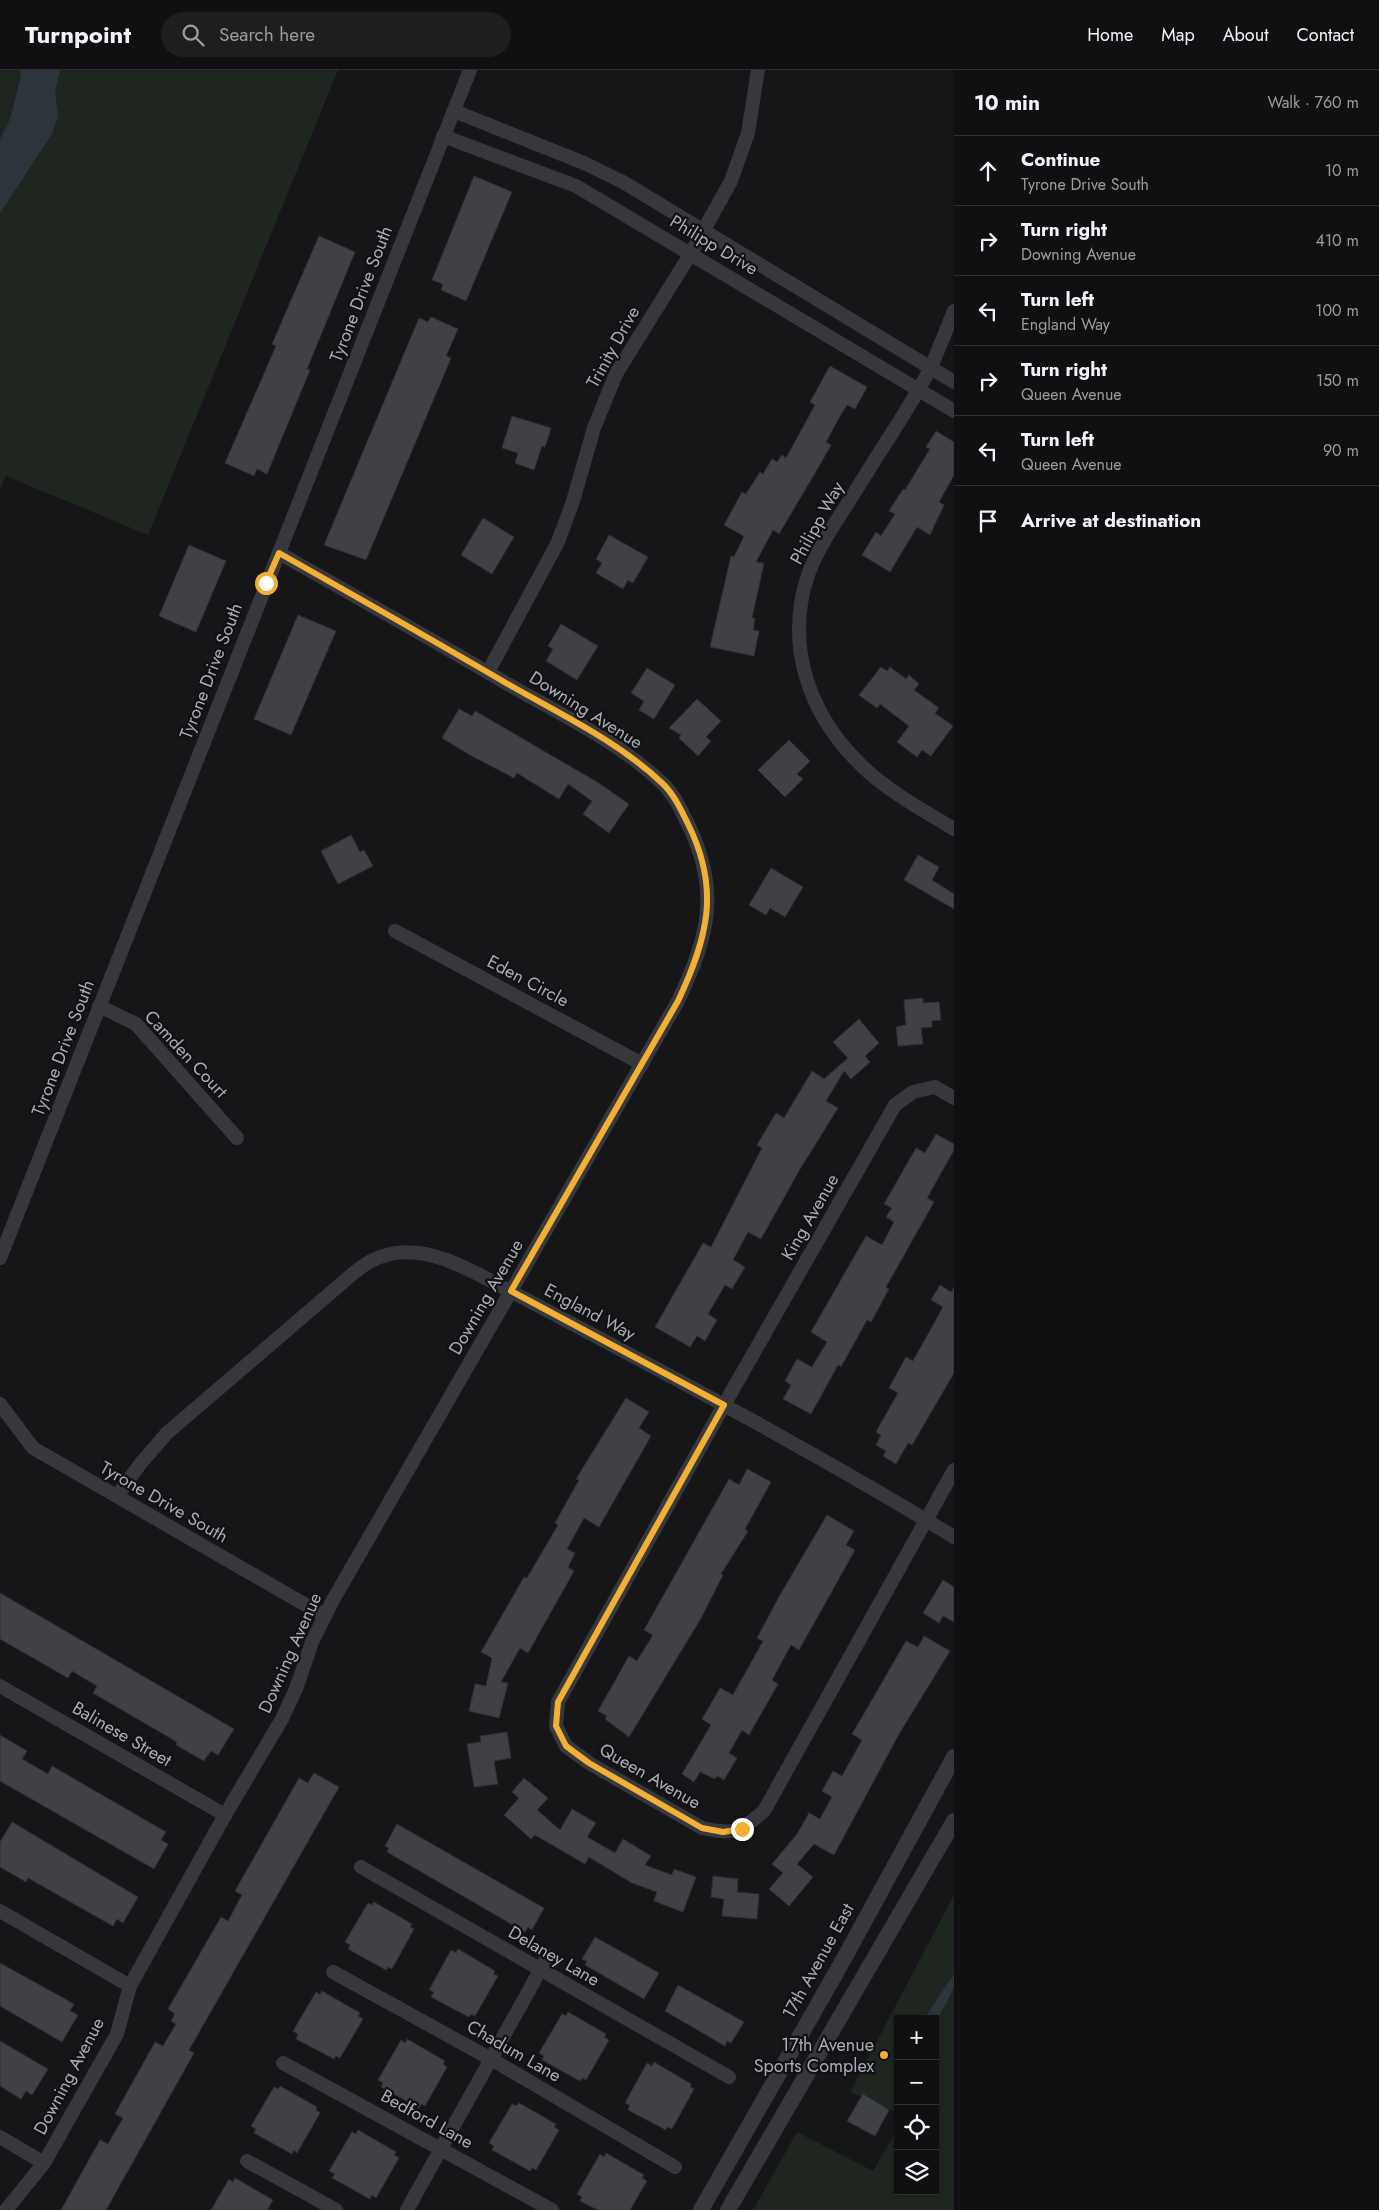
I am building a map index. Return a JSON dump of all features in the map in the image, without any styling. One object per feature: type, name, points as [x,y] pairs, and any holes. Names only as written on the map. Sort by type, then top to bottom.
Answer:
[{"type":"street","name":"Tyrone Drive South","points":[[0,1258],[470,70]]},
{"type":"street","name":"Trinity Drive","points":[[488,672],[558,542],[574,500],[594,428],[616,374],[691,253],[731,181],[742,156],[754,107],[758,70]]},
{"type":"street","name":"Philipp Drive","points":[[454,110],[607,174],[704,230],[954,382]]},
{"type":"street","name":"Philipp Drive","points":[[443,136],[576,186],[954,411]]},
{"type":"street","name":"Philipp Way","points":[[954,311],[930,368],[824,544],[808,575],[799,616],[800,648],[809,693],[826,723],[858,762],[893,790],[954,828]]},
{"type":"street","name":"Downing Avenue","points":[[6,2210],[44,2163],[117,2034],[130,1986],[225,1815],[282,1719],[296,1689],[312,1642],[325,1616],[678,1001],[696,962],[702,942],[708,893],[705,872],[694,836],[678,804],[664,784],[604,740],[279,553]]},
{"type":"street","name":"Eden Circle","points":[[395,931],[642,1064]]},
{"type":"street","name":"Camden Court","points":[[99,1006],[136,1024],[237,1138]]},
{"type":"street","name":"King Avenue","points":[[724,1405],[895,1105],[913,1092],[935,1087],[954,1098]]},
{"type":"street","name":"England Way","points":[[117,1496],[166,1433],[349,1277],[372,1260],[392,1254],[426,1253],[454,1262],[511,1291],[724,1405],[954,1536]]},
{"type":"street","name":"Tyrone Drive South","points":[[0,1404],[34,1448],[325,1616]]},
{"type":"street","name":"Queen Avenue","points":[[724,1405],[558,1702],[556,1726],[566,1746],[589,1763],[702,1828],[723,1832],[742,1829],[764,1811],[926,1520]]},
{"type":"street","points":[[926,1520],[954,1470]]},
{"type":"street","name":"Balinese Street","points":[[0,1686],[225,1815]]},
{"type":"street","name":"17th Avenue East","points":[[701,2210],[841,1964],[954,1756]]},
{"type":"street","points":[[728,2210],[954,1821]]},
{"type":"street","name":"Delaney Lane","points":[[361,1867],[729,2077]]},
{"type":"street","points":[[0,1912],[130,1986]]},
{"type":"street","points":[[407,2210],[548,1956]]},
{"type":"street","name":"Chadum Lane","points":[[333,1972],[491,2059],[674,2167]]},
{"type":"street","name":"Bedford Lane","points":[[283,2063],[552,2210]]},
{"type":"street","points":[[0,2137],[44,2163]]},
{"type":"street","points":[[247,2161],[336,2210]]},
{"type":"shaded area","points":[[0,70],[338,70],[148,535],[6,476],[0,489]]},
{"type":"shaded area","points":[[20,70],[60,70],[55,92],[58,116],[52,134],[0,213],[0,139],[10,119],[21,76]]},
{"type":"shaded area","name":"17th Avenue Sports Complex","points":[[954,1895],[954,2210],[753,2210],[797,2132],[873,2171],[894,2135],[894,2195],[939,2195],[939,2015],[894,2015],[894,2111],[850,2092]]},
{"type":"shaded area","points":[[954,1974],[954,1988],[939,2016],[927,2015]]},
{"type":"building","points":[[474,176],[512,192],[466,301],[441,290],[443,284],[432,280]]},
{"type":"building","points":[[319,236],[355,252],[307,369],[310,370],[267,474],[257,469],[254,476],[225,463],[276,346],[272,344]]},
{"type":"building","points":[[431,317],[458,329],[446,356],[451,358],[366,560],[324,545],[419,318],[428,322]]},
{"type":"building","points":[[830,366],[867,387],[855,409],[847,405],[826,442],[831,445],[818,468],[779,534],[773,530],[756,562],[764,563],[752,618],[755,618],[753,630],[759,631],[754,656],[710,647],[731,556],[734,557],[744,536],[724,525],[742,492],[746,494],[760,472],[763,474],[772,459],[777,462],[782,455],[786,458],[815,405],[810,402]]},
{"type":"building","points":[[512,416],[551,428],[545,447],[542,446],[534,470],[515,463],[518,453],[502,448]]},
{"type":"building","points":[[936,431],[954,442],[954,475],[939,502],[944,505],[930,535],[917,527],[890,572],[862,555],[876,532],[881,536],[895,514],[889,511],[903,489],[905,490],[930,449],[926,447]]},
{"type":"building","points":[[483,518],[514,537],[492,574],[461,555]]},
{"type":"building","points":[[609,535],[648,557],[633,583],[628,580],[623,589],[596,573],[602,563],[596,559]]},
{"type":"building","points":[[189,545],[226,561],[196,632],[159,616]]},
{"type":"building","points":[[298,615],[336,631],[291,735],[254,719]]},
{"type":"building","points":[[561,624],[598,646],[577,680],[546,661],[553,649],[548,646]]},
{"type":"building","points":[[881,667],[887,671],[890,667],[906,679],[909,675],[919,684],[914,690],[939,708],[935,713],[953,726],[931,756],[922,750],[917,757],[897,742],[909,726],[880,704],[877,708],[859,695]]},
{"type":"building","points":[[647,668],[675,685],[654,719],[639,710],[644,701],[631,693]]},
{"type":"building","points":[[697,699],[721,721],[706,737],[711,741],[698,756],[679,738],[681,735],[669,728]]},
{"type":"building","points":[[459,709],[472,716],[475,711],[597,782],[629,804],[609,833],[583,814],[592,801],[568,784],[559,799],[517,773],[514,778],[442,738]]},
{"type":"building","points":[[789,740],[810,761],[797,774],[803,779],[785,797],[758,770]]},
{"type":"building","points":[[351,835],[360,852],[364,850],[373,866],[338,884],[321,851]]},
{"type":"building","points":[[918,855],[939,867],[932,880],[954,894],[954,909],[904,880]]},
{"type":"building","points":[[771,868],[803,887],[785,917],[770,908],[766,915],[749,905]]},
{"type":"building","points":[[923,998],[923,1003],[939,1002],[941,1020],[932,1021],[932,1027],[921,1028],[923,1044],[898,1046],[896,1027],[906,1025],[904,1000]]},
{"type":"building","points":[[859,1019],[879,1043],[865,1056],[870,1062],[851,1079],[844,1071],[826,1101],[838,1108],[800,1169],[761,1239],[748,1232],[733,1260],[745,1267],[732,1289],[725,1285],[708,1314],[717,1320],[705,1341],[697,1336],[690,1347],[655,1327],[703,1243],[711,1247],[762,1148],[757,1145],[776,1113],[784,1118],[812,1071],[824,1079],[848,1058],[833,1042]]},
{"type":"building","points":[[936,1134],[954,1144],[954,1150],[927,1198],[934,1202],[886,1287],[889,1289],[871,1322],[867,1320],[841,1367],[838,1365],[811,1414],[783,1399],[791,1385],[785,1381],[797,1359],[812,1367],[827,1342],[811,1332],[866,1236],[882,1245],[894,1222],[886,1217],[892,1208],[884,1204],[916,1148],[925,1153]]},
{"type":"building","points":[[940,1285],[951,1292],[954,1287],[954,1373],[912,1445],[908,1443],[896,1464],[883,1456],[886,1451],[876,1445],[881,1435],[876,1432],[898,1393],[889,1388],[906,1357],[913,1361],[943,1307],[931,1300]]},
{"type":"building","points":[[626,1398],[649,1412],[639,1428],[651,1436],[599,1527],[584,1518],[567,1549],[575,1553],[568,1567],[574,1571],[528,1653],[520,1648],[501,1682],[508,1683],[499,1718],[469,1711],[475,1684],[486,1686],[492,1658],[481,1652],[524,1577],[527,1578],[558,1525],[555,1523],[579,1480],[576,1479]]},
{"type":"building","points":[[747,1469],[771,1482],[745,1529],[748,1531],[721,1574],[723,1575],[700,1620],[629,1737],[605,1719],[607,1716],[598,1711],[629,1656],[637,1661],[653,1635],[644,1630],[729,1479],[739,1485]]},
{"type":"building","points":[[827,1515],[854,1531],[846,1545],[855,1550],[799,1650],[791,1645],[772,1680],[778,1684],[749,1735],[742,1730],[729,1753],[737,1758],[724,1780],[717,1776],[715,1779],[700,1772],[694,1782],[682,1774],[711,1725],[702,1719],[720,1688],[733,1695],[763,1641],[757,1638]]},
{"type":"building","points":[[943,1580],[954,1587],[954,1622],[943,1616],[939,1623],[923,1613]]},
{"type":"building","points":[[0,1593],[234,1729],[218,1755],[211,1751],[204,1761],[176,1745],[177,1742],[93,1693],[97,1686],[72,1671],[68,1678],[0,1639]]},
{"type":"building","points":[[924,1636],[950,1651],[899,1734],[834,1855],[814,1844],[797,1864],[813,1877],[789,1906],[769,1889],[783,1873],[772,1864],[797,1834],[809,1813],[820,1819],[832,1797],[822,1791],[833,1771],[842,1776],[862,1740],[852,1734],[906,1641],[918,1647]]},
{"type":"building","points":[[507,1732],[511,1758],[494,1761],[498,1784],[474,1787],[467,1744],[481,1742],[480,1736]]},
{"type":"building","points":[[0,1735],[27,1751],[22,1759],[48,1774],[52,1766],[166,1832],[161,1840],[168,1844],[154,1869],[0,1781]]},
{"type":"building","points":[[314,1773],[339,1787],[189,2050],[194,2053],[106,2210],[61,2210],[100,2140],[108,2144],[123,2118],[115,2114],[155,2042],[163,2046],[176,2024],[171,2021],[175,2014],[168,2009],[221,1917],[228,1921],[242,1895],[235,1891],[299,1778],[308,1783]]},
{"type":"building","points":[[524,1778],[548,1798],[537,1810],[560,1830],[572,1809],[596,1823],[587,1837],[615,1853],[623,1839],[651,1856],[645,1865],[672,1875],[674,1869],[696,1877],[683,1912],[654,1901],[657,1892],[632,1883],[589,1857],[585,1864],[535,1835],[531,1839],[504,1815],[519,1798],[512,1792]]},
{"type":"building","points":[[12,1822],[138,1897],[123,1923],[117,1919],[113,1926],[28,1878],[26,1882],[0,1867],[0,1842]]},
{"type":"building","points":[[397,1824],[544,1908],[532,1930],[528,1927],[525,1932],[387,1852],[389,1848],[385,1846]]},
{"type":"building","points":[[713,1876],[738,1879],[737,1892],[759,1894],[757,1919],[722,1916],[724,1899],[711,1897]]},
{"type":"building","points":[[374,1902],[412,1924],[410,1927],[414,1929],[392,1969],[388,1967],[386,1970],[348,1949],[350,1945],[345,1942],[368,1903],[372,1905]]},
{"type":"building","points":[[595,1937],[659,1973],[644,1999],[585,1965],[587,1961],[582,1959]]},
{"type":"building","points":[[458,1949],[495,1971],[493,1974],[498,1976],[475,2016],[471,2014],[469,2017],[431,1997],[434,1992],[429,1990],[451,1950],[456,1953]]},
{"type":"building","points":[[0,1963],[74,2004],[70,2011],[78,2015],[62,2042],[0,2006]]},
{"type":"building","points":[[678,1985],[744,2022],[731,2043],[727,2041],[725,2046],[665,2011]]},
{"type":"building","points":[[322,1991],[360,2013],[358,2016],[363,2019],[340,2058],[336,2056],[334,2059],[296,2039],[298,2034],[293,2031],[316,1992],[320,1995]]},
{"type":"building","points":[[568,2012],[606,2034],[604,2037],[609,2040],[586,2080],[582,2078],[580,2081],[542,2060],[544,2056],[539,2053],[562,2014],[566,2016]]},
{"type":"building","points":[[407,2039],[445,2061],[443,2064],[447,2067],[425,2106],[421,2104],[419,2108],[381,2087],[383,2083],[378,2080],[401,2040],[405,2043]]},
{"type":"building","points":[[0,2041],[48,2069],[32,2095],[26,2091],[21,2099],[0,2086]]},
{"type":"building","points":[[654,2062],[691,2084],[690,2087],[694,2089],[672,2129],[667,2127],[666,2130],[628,2110],[630,2105],[625,2103],[647,2063],[652,2066]]},
{"type":"building","points":[[280,2086],[317,2107],[316,2110],[320,2113],[297,2153],[294,2150],[292,2154],[254,2133],[256,2129],[251,2126],[274,2087],[278,2089]]},
{"type":"building","points":[[863,2094],[889,2110],[875,2136],[847,2121]]},
{"type":"building","points":[[519,2103],[556,2124],[554,2127],[559,2130],[536,2170],[532,2168],[530,2171],[492,2150],[494,2146],[489,2143],[512,2104],[516,2106]]},
{"type":"building","points":[[358,2130],[396,2152],[394,2155],[399,2158],[376,2198],[372,2195],[370,2199],[332,2178],[335,2174],[329,2171],[352,2132],[356,2134]]},
{"type":"building","points":[[606,2153],[644,2175],[642,2178],[647,2181],[630,2210],[598,2210],[580,2201],[582,2197],[577,2194],[600,2154],[604,2157]]},
{"type":"building","points":[[235,2178],[273,2200],[267,2210],[211,2210],[229,2179],[233,2182]]},
{"type":"place","name":"17th Avenue Sports Complex","points":[[884,2055]]},
{"type":"route","points":[[266,583],[279,553],[604,740],[664,784],[678,804],[694,836],[705,872],[708,893],[707,918],[696,962],[678,1001],[511,1291],[724,1405],[558,1702],[556,1726],[566,1746],[589,1763],[702,1828],[723,1832],[742,1829]]}]
